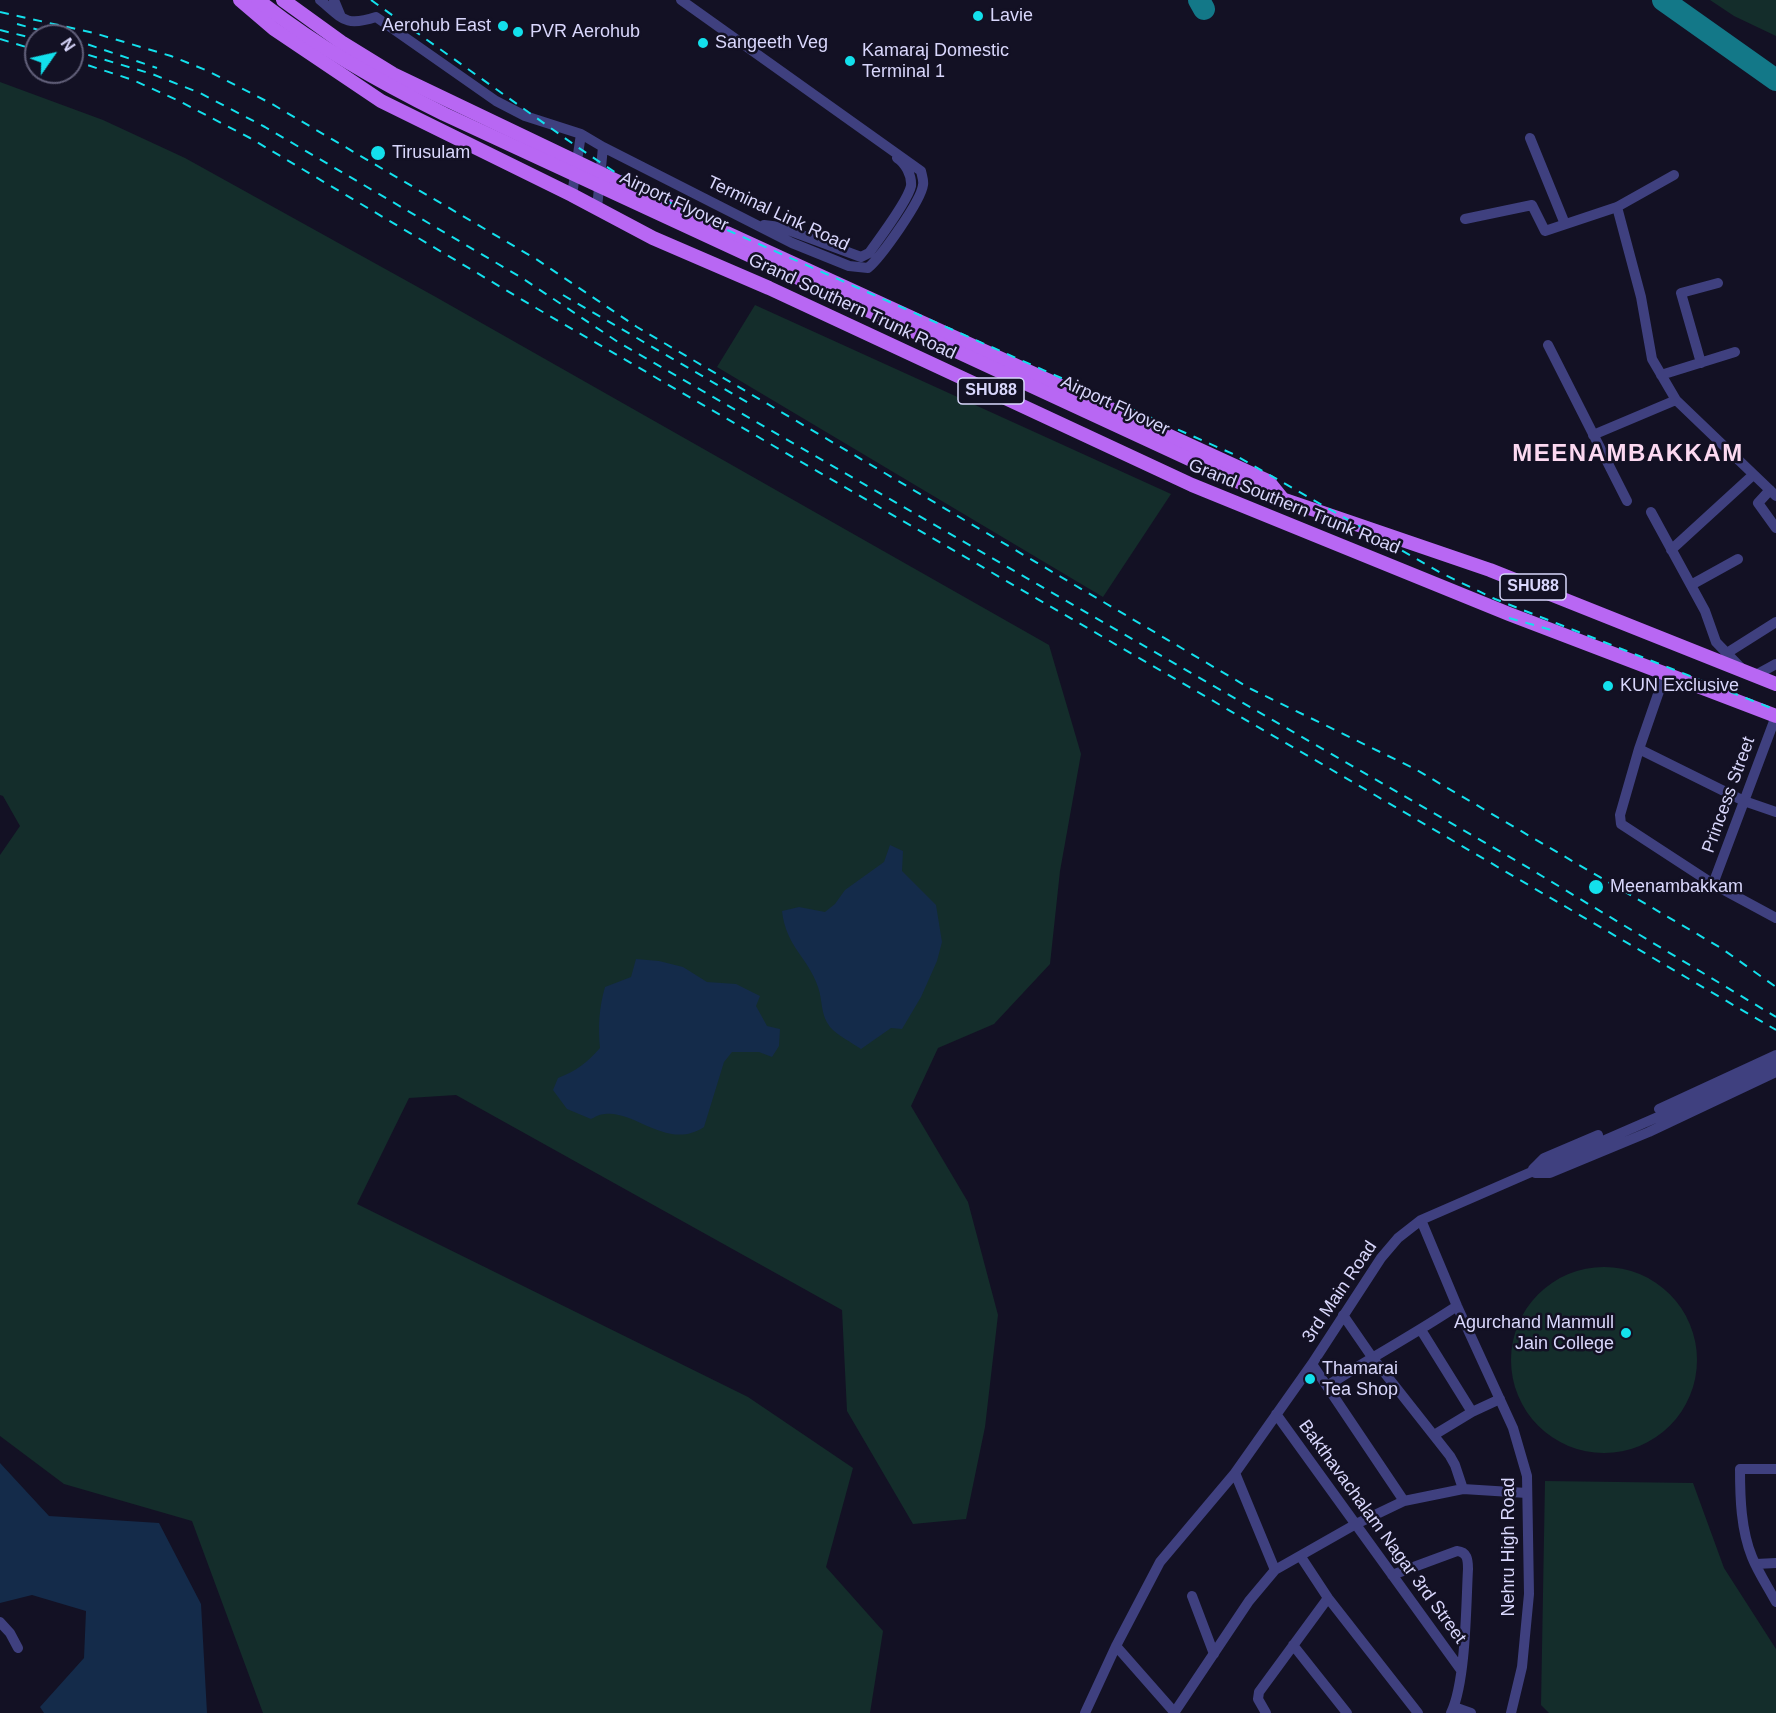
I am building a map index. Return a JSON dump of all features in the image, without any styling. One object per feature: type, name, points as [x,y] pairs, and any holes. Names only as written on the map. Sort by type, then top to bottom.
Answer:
[{"type":"main road","name":"Grand Southern Trunk Road","points":[[240,0],[283,35],[381,100],[653,238],[769,288],[1192,485],[1509,614],[1776,716]]},
{"type":"main road","name":"Airport Flyover","points":[[258,0],[333,54],[384,85],[1285,502]]},
{"type":"main road","points":[[284,0],[340,42],[393,74],[576,162],[1268,481],[1285,502]]},
{"type":"main road","name":"Grand Southern Trunk Road","points":[[1285,502],[1490,570],[1776,684]]},
{"type":"street","points":[[320,0],[341,17]]},
{"type":"street","points":[[334,0],[341,17]]},
{"type":"street","name":"Terminal Link Road","points":[[670,0],[826,111],[900,160],[910,174],[911,186],[869,253],[861,257],[780,227],[758,225]]},
{"type":"street","name":"Terminal Link Road","points":[[341,17],[352,22],[376,17],[496,100],[525,116],[581,134],[792,243],[849,266],[868,268],[877,260],[920,195],[924,184],[921,171],[681,0]]},
{"type":"street","points":[[572,195],[581,134]]},
{"type":"street","points":[[1530,138],[1565,224]]},
{"type":"street","points":[[597,208],[603,147]]},
{"type":"street","points":[[1465,219],[1532,205],[1545,231],[1617,207],[1674,175]]},
{"type":"street","points":[[1617,207],[1641,297],[1652,358],[1676,400],[1773,493],[1758,502],[1776,528]]},
{"type":"street","points":[[1701,363],[1681,293],[1718,283]]},
{"type":"street","points":[[1548,345],[1627,501]]},
{"type":"street","points":[[1661,375],[1736,352]]},
{"type":"street","points":[[1593,435],[1676,400]]},
{"type":"street","points":[[1671,550],[1753,475]]},
{"type":"street","points":[[1651,512],[1705,611],[1716,642],[1750,673],[1776,664]]},
{"type":"street","points":[[1691,585],[1738,559]]},
{"type":"street","points":[[1727,653],[1761,629],[1776,622]]},
{"type":"street","points":[[1665,674],[1639,749],[1620,815],[1621,824],[1713,884],[1776,918]]},
{"type":"street","name":"Princess Street","points":[[1713,884],[1776,716]]},
{"type":"street","points":[[1639,749],[1744,801],[1776,812]]},
{"type":"street","points":[[1529,1173],[1544,1158],[1627,1124],[1776,1055]]},
{"type":"street","name":"3rd Main Road","points":[[1090,1711],[1116,1646],[1160,1562],[1235,1473],[1312,1364],[1381,1258],[1398,1238],[1421,1220],[1776,1063]]},
{"type":"street","points":[[1529,1173],[1550,1173],[1703,1108],[1776,1072]]},
{"type":"street","name":"Nehru High Road","points":[[1421,1220],[1500,1399],[1521,1452],[1527,1476],[1529,1594],[1522,1667],[1511,1713]]},
{"type":"street","points":[[1327,1386],[1457,1306]]},
{"type":"street","points":[[1343,1316],[1455,1465],[1463,1489]]},
{"type":"street","points":[[1421,1330],[1472,1412]]},
{"type":"street","points":[[1312,1364],[1404,1501]]},
{"type":"street","points":[[1434,1435],[1472,1412],[1500,1399]]},
{"type":"street","name":"Bakthavachalam Nagar 3rd Street","points":[[1276,1414],[1461,1670]]},
{"type":"street","points":[[1776,1469],[1740,1469],[1743,1520],[1749,1548],[1776,1602]]},
{"type":"street","points":[[1235,1473],[1275,1570]]},
{"type":"street","points":[[1116,1646],[1175,1713],[1249,1601],[1275,1570],[1356,1524],[1404,1501],[1463,1489],[1527,1493]]},
{"type":"street","points":[[1392,1575],[1457,1551],[1467,1556],[1461,1670],[1453,1710],[1471,1713]]},
{"type":"street","points":[[1300,1557],[1328,1598],[1418,1713]]},
{"type":"street","points":[[1756,1564],[1776,1563]]},
{"type":"street","points":[[1192,1596],[1214,1654]]},
{"type":"street","points":[[1266,1713],[1259,1703],[1259,1692],[1328,1598]]},
{"type":"street","points":[[0,1622],[10,1633],[18,1648]]},
{"type":"street","points":[[1293,1645],[1347,1713]]},
{"type":"green space","points":[[1710,0],[1776,0],[1776,36],[1734,16]]},
{"type":"green space","points":[[0,82],[103,120],[185,158],[434,296],[1049,645],[1081,754],[1060,871],[1050,964],[994,1024],[938,1048],[911,1106],[968,1202],[998,1315],[985,1427],[966,1519],[913,1524],[847,1411],[842,1310],[456,1095],[409,1098],[357,1204],[748,1397],[853,1468],[826,1567],[883,1631],[870,1713],[263,1713],[192,1521],[64,1484],[0,1436],[0,855],[20,826],[3,796],[0,795]]},
{"type":"green space","points":[[755,305],[1171,494],[1103,597],[717,367]]},
{"type":"green space","points":[[1604,1267],[1622,1268],[1640,1274],[1656,1282],[1670,1294],[1682,1308],[1690,1324],[1696,1342],[1696,1378],[1690,1396],[1682,1412],[1670,1426],[1656,1438],[1640,1446],[1622,1452],[1604,1453],[1586,1452],[1568,1446],[1552,1438],[1538,1426],[1526,1412],[1518,1396],[1512,1378],[1511,1360],[1512,1342],[1518,1324],[1526,1308],[1538,1294],[1552,1282],[1568,1274],[1586,1268]]},
{"type":"green space","points":[[1545,1481],[1693,1483],[1724,1568],[1776,1649],[1776,1713],[1549,1713],[1541,1705]]},
{"type":"water","points":[[890,845],[903,851],[902,871],[936,905],[942,942],[937,961],[921,997],[902,1029],[891,1028],[861,1049],[837,1033],[827,1022],[814,977],[788,934],[782,911],[799,907],[825,912],[835,904],[845,890],[884,862]]},
{"type":"water","points":[[636,959],[659,961],[683,967],[707,982],[736,984],[760,996],[756,1006],[767,1026],[780,1029],[779,1046],[772,1057],[759,1052],[732,1052],[724,1062],[704,1127],[691,1133],[678,1135],[665,1132],[616,1114],[603,1114],[591,1119],[567,1109],[553,1090],[558,1078],[581,1066],[600,1048],[601,1002],[605,987],[631,977]]},
{"type":"water","points":[[0,1463],[49,1516],[159,1523],[201,1604],[207,1713],[44,1713],[40,1707],[84,1658],[86,1611],[32,1595],[0,1603]]},
{"type":"taxiway","points":[[1199,0],[1204,9]]},
{"type":"taxiway","points":[[1663,0],[1776,80]]},
{"type":"railway","points":[[371,0],[619,175],[691,214],[1233,454],[1441,573],[1495,599],[1776,710]]},
{"type":"railway","points":[[0,12],[94,33],[171,56],[208,71],[272,104],[536,259],[637,327],[1251,689],[1415,769],[1721,948],[1776,987]]},
{"type":"railway","points":[[17,24],[24,26]]},
{"type":"railway","points":[[0,30],[24,36]]},
{"type":"railway","points":[[0,39],[24,46]]},
{"type":"railway","points":[[84,43],[157,68]]},
{"type":"railway","points":[[84,54],[152,74],[200,93],[265,127],[522,278],[618,342],[1522,864],[1776,1017]]},
{"type":"railway","points":[[84,64],[133,80],[250,138],[536,308],[1776,1030]]},
{"type":"railway","points":[[563,295],[752,405]]},
{"type":"railway","points":[[1509,618],[1555,631]]},
{"type":"place","name":"Lavie","points":[[978,16]]},
{"type":"place","name":"Aerohub East","points":[[503,26]]},
{"type":"place","name":"PVR Aerohub","points":[[518,32]]},
{"type":"place","name":"Sangeeth Veg","points":[[703,43]]},
{"type":"place","name":"Kamaraj Domestic Terminal 1","points":[[850,61]]},
{"type":"place","name":"Tirusulam","points":[[378,153]]},
{"type":"place","name":"KUN Exclusive","points":[[1608,686]]},
{"type":"place","name":"Meenambakkam","points":[[1596,887]]},
{"type":"place","name":"Agurchand Manmull Jain College","points":[[1626,1333]]},
{"type":"place","name":"Thamarai Tea Shop","points":[[1310,1379]]},
{"type":"district","name":"MEENAMBAKKAM","points":[[1628,454]]}]
